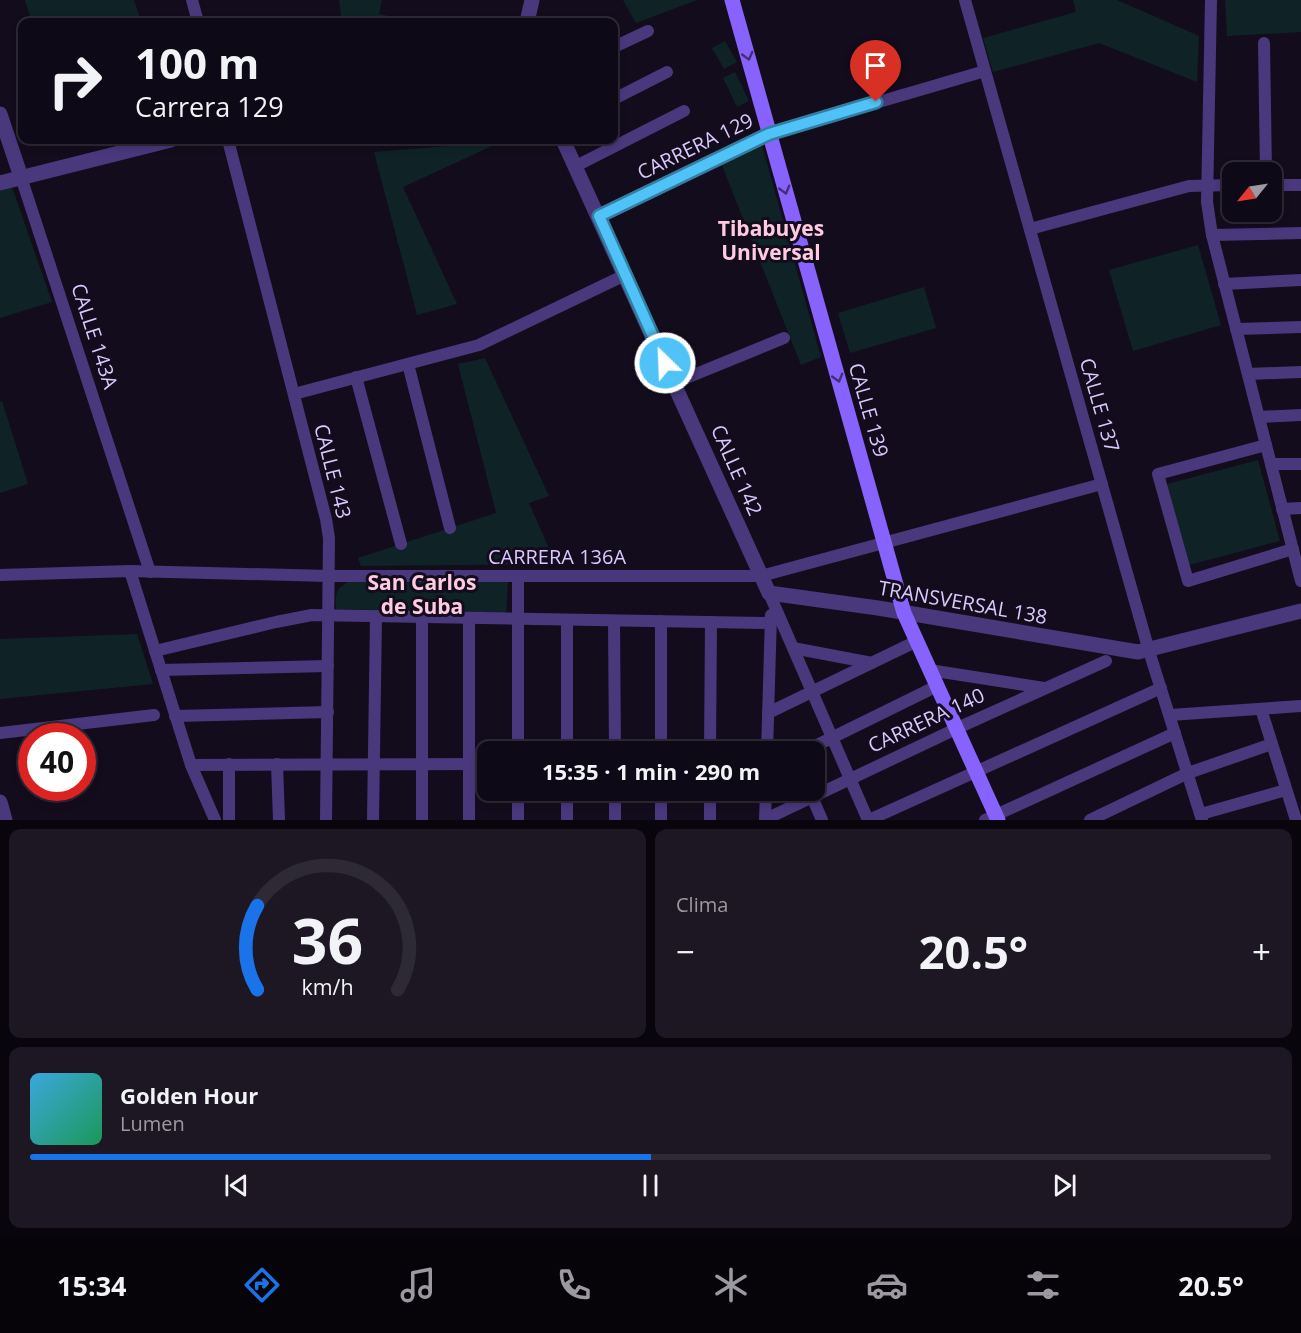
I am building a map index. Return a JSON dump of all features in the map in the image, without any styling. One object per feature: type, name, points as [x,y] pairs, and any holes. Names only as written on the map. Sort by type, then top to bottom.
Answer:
[{"type":"main road","name":"CALLE 139","points":[[732,0],[904,613],[975,771],[993,819]]},
{"type":"street","points":[[192,0],[197,18]]},
{"type":"street","points":[[528,18],[532,0]]},
{"type":"street","name":"CALLE 137","points":[[965,0],[1149,651],[1202,817]]},
{"type":"street","points":[[1211,0],[1207,202],[1212,236],[1282,508],[1296,552],[1301,582]]},
{"type":"street","points":[[618,45],[648,31]]},
{"type":"street","points":[[1264,43],[1266,162]]},
{"type":"street","name":"CARRERA 129","points":[[599,216],[769,134],[985,70]]},
{"type":"street","points":[[618,97],[667,72]]},
{"type":"street","points":[[576,166],[684,111]]},
{"type":"street","name":"CALLE 143A","points":[[0,114],[150,572]]},
{"type":"street","points":[[0,181],[155,144]]},
{"type":"street","name":"CALLE 143","points":[[229,144],[329,538],[326,820]]},
{"type":"street","name":"CALLE 142","points":[[565,144],[770,596],[868,820]]},
{"type":"street","points":[[1030,229],[1189,186],[1222,185]]},
{"type":"street","points":[[1282,185],[1301,185]]},
{"type":"street","points":[[1212,236],[1301,233]]},
{"type":"street","points":[[294,394],[478,345],[625,275]]},
{"type":"street","points":[[1224,284],[1301,280]]},
{"type":"street","points":[[1236,329],[1301,327]]},
{"type":"street","points":[[674,383],[784,338]]},
{"type":"street","points":[[408,364],[450,528]]},
{"type":"street","points":[[1248,375],[1301,372]]},
{"type":"street","points":[[356,377],[401,544]]},
{"type":"street","points":[[1259,417],[1301,415]]},
{"type":"street","points":[[1266,445],[1158,474],[1188,580],[1296,552]]},
{"type":"street","points":[[1271,464],[1301,464]]},
{"type":"street","name":"CARRERA 136A","points":[[0,575],[130,571],[329,576],[761,576],[1102,484]]},
{"type":"street","points":[[1282,508],[1301,508]]},
{"type":"street","points":[[130,571],[190,765],[215,820]]},
{"type":"street","points":[[518,576],[518,741]]},
{"type":"street","points":[[767,741],[770,596]]},
{"type":"street","name":"TRANSVERSAL 138","points":[[770,596],[904,613],[1132,652],[1149,651]]},
{"type":"street","points":[[1149,651],[1301,611]]},
{"type":"street","points":[[155,651],[312,615],[770,623]]},
{"type":"street","points":[[374,820],[376,617]]},
{"type":"street","points":[[422,618],[422,820]]},
{"type":"street","points":[[470,619],[470,820]]},
{"type":"street","points":[[567,620],[567,741]]},
{"type":"street","points":[[614,621],[615,741]]},
{"type":"street","points":[[661,621],[661,741]]},
{"type":"street","points":[[710,741],[711,622]]},
{"type":"street","points":[[768,713],[916,641]]},
{"type":"street","points":[[793,648],[872,663]]},
{"type":"street","name":"CARRERA 140","points":[[825,791],[1106,660]]},
{"type":"street","points":[[161,670],[328,666]]},
{"type":"street","points":[[929,670],[1045,688]]},
{"type":"street","points":[[825,741],[937,686]]},
{"type":"street","points":[[868,820],[1161,688]]},
{"type":"street","points":[[1170,715],[1301,706]]},
{"type":"street","points":[[1261,709],[1296,820]]},
{"type":"street","points":[[175,716],[328,712]]},
{"type":"street","points":[[0,733],[154,715]]},
{"type":"street","points":[[993,819],[1175,733]]},
{"type":"street","points":[[1090,820],[1188,772],[1272,744]]},
{"type":"street","points":[[229,764],[229,820]]},
{"type":"street","points":[[277,764],[279,820]]},
{"type":"street","points":[[190,765],[477,764]]},
{"type":"street","points":[[1202,817],[1286,790]]},
{"type":"street","points":[[518,801],[518,820]]},
{"type":"street","points":[[567,801],[567,820]]},
{"type":"street","points":[[615,801],[615,820]]},
{"type":"street","points":[[661,801],[661,820]]},
{"type":"street","points":[[710,801],[710,820]]},
{"type":"street","points":[[765,820],[766,801]]},
{"type":"street","name":"CARRERA 140","points":[[765,820],[804,801]]},
{"type":"street","points":[[814,801],[822,820]]},
{"type":"street","points":[[0,802],[5,820]]},
{"type":"green space","points":[[25,0],[134,0],[140,18],[31,18]]},
{"type":"green space","points":[[339,0],[382,0],[379,14],[398,18],[341,18]]},
{"type":"green space","points":[[623,0],[697,0],[636,23]]},
{"type":"green space","points":[[1073,0],[1117,0],[1199,36],[1197,82],[1099,43],[993,72],[983,38],[1076,12]]},
{"type":"green space","points":[[1225,0],[1301,0],[1301,32],[1227,36]]},
{"type":"green space","points":[[725,41],[737,62],[724,69],[712,48]]},
{"type":"green space","points":[[735,72],[749,101],[737,107],[723,78]]},
{"type":"green space","points":[[761,142],[821,357],[801,365],[721,163]]},
{"type":"green space","points":[[496,144],[403,187],[457,304],[417,315],[374,152]]},
{"type":"green space","points":[[12,187],[52,302],[0,318],[0,191]]},
{"type":"green space","points":[[1198,245],[1221,325],[1133,351],[1109,270]]},
{"type":"green space","points":[[924,287],[936,328],[850,353],[838,313]]},
{"type":"green space","points":[[485,358],[549,496],[529,503],[556,564],[361,566],[358,558],[496,513],[458,364]]},
{"type":"green space","points":[[2,401],[28,484],[0,493],[0,402]]},
{"type":"green space","points":[[1258,460],[1280,541],[1189,565],[1167,484]]},
{"type":"green space","points":[[508,581],[506,613],[336,609],[337,593],[340,587],[348,582]]},
{"type":"green space","points":[[137,634],[153,684],[0,699],[0,639]]},
{"type":"district","name":"Tibabuyes Universal","points":[[771,240]]},
{"type":"district","name":"San Carlos de Suba","points":[[422,594]]},
{"type":"route","points":[[665,363],[599,216],[769,134],[876,102]]}]
